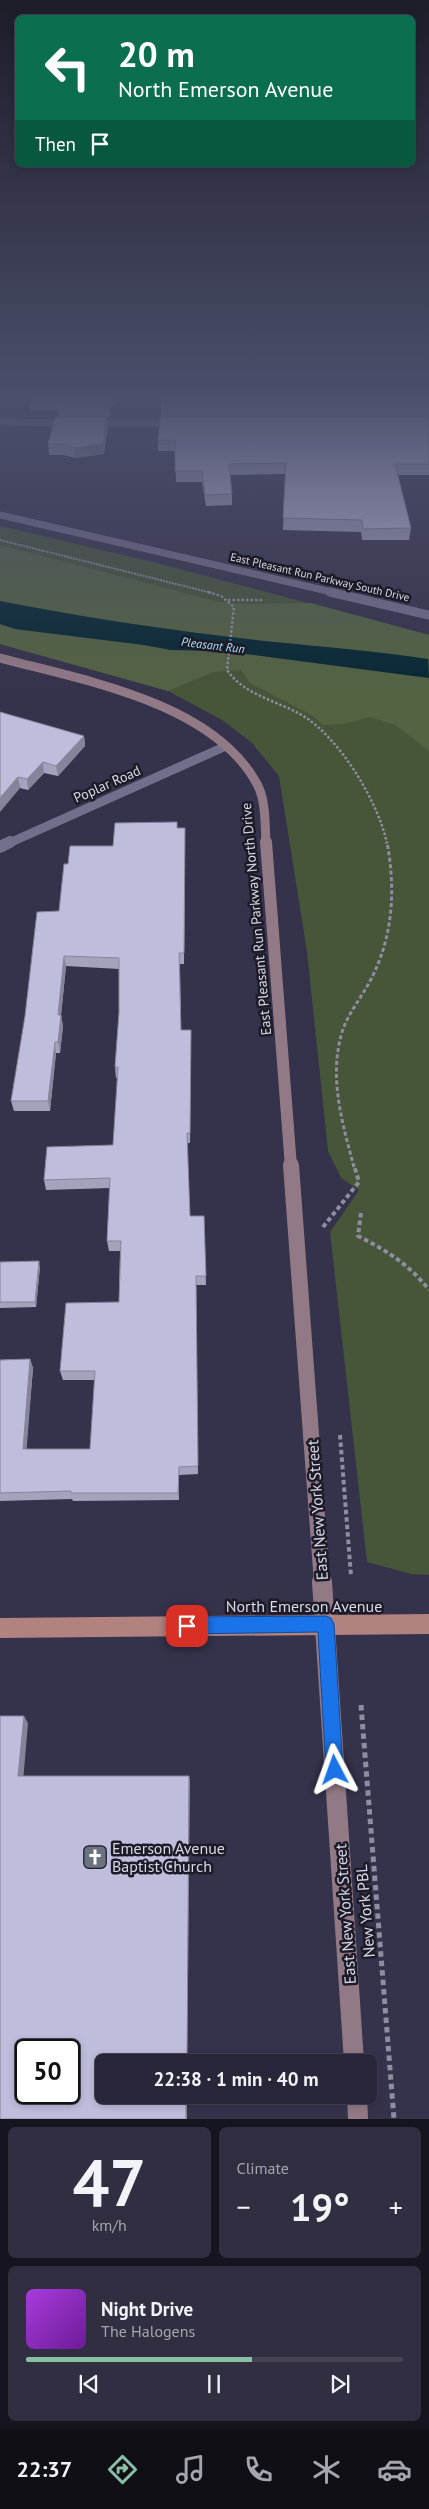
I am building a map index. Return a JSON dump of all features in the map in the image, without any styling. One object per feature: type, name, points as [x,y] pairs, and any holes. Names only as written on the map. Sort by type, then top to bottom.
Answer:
[{"type":"main road","name":"East Pleasant Run Parkway North Drive","points":[[0,658],[147,699],[176,711],[226,746],[242,762],[258,785],[264,812],[292,1197]]},
{"type":"main road","name":"East New York Street","points":[[292,1197],[326,1624],[353,2054]]},
{"type":"main road","name":"North Emerson Avenue","points":[[0,1628],[429,1624]]},
{"type":"main road","points":[[357,2104],[358,2119]]},
{"type":"street","name":"East Pleasant Run Parkway South Drive","points":[[0,515],[429,615]]},
{"type":"street","name":"Poplar Road","points":[[0,847],[226,746]]},
{"type":"path","points":[[0,540],[215,594],[227,600],[234,607],[227,670],[230,677],[238,685],[277,701],[309,719],[334,746],[366,791],[386,836],[393,878],[393,902],[385,948],[376,971],[340,1036],[335,1064],[343,1127],[359,1182],[322,1228]]},
{"type":"path","points":[[361,1213],[358,1236],[388,1250],[404,1261],[429,1290]]},
{"type":"path","name":"New York PBL","points":[[361,1701],[394,2119]]},
{"type":"green space","points":[[0,526],[153,562],[429,635],[429,1575],[411,1574],[367,1562],[330,1232],[359,1190],[341,1178],[328,1151],[307,952],[279,776],[251,742],[222,720],[168,691],[0,644]]},
{"type":"green space","points":[[0,545],[219,602],[251,604],[311,603],[429,635],[429,660],[171,629],[68,614],[0,601]]},
{"type":"green space","points":[[0,624],[15,629],[171,650],[223,651],[429,678],[429,751],[395,725],[370,717],[344,724],[323,725],[313,716],[250,683],[241,670],[213,672],[168,691],[0,644]]},
{"type":"water","name":"Pleasant Run","points":[[0,601],[68,614],[171,629],[428,659],[429,678],[223,651],[171,650],[15,629],[0,624]]},
{"type":"building","points":[[284,497],[403,497],[411,528],[363,529],[362,520],[283,518]]},
{"type":"building","points":[[0,712],[84,736],[56,766],[43,762],[27,779],[18,777],[0,798]]},
{"type":"building","points":[[177,822],[177,828],[185,828],[184,953],[179,953],[181,1030],[191,1030],[190,1133],[187,1133],[190,1216],[204,1216],[206,1276],[196,1276],[198,1466],[179,1467],[178,1493],[71,1493],[71,1491],[0,1493],[0,1360],[30,1359],[23,1449],[90,1449],[95,1371],[60,1371],[66,1303],[119,1302],[121,1241],[107,1241],[110,1178],[44,1180],[47,1147],[113,1145],[118,1067],[115,1067],[119,1013],[119,958],[64,956],[58,1015],[61,1015],[58,1042],[55,1042],[48,1101],[11,1101],[25,1016],[37,912],[59,911],[64,864],[68,864],[70,846],[113,846],[115,823]]},
{"type":"building","points":[[39,1261],[35,1302],[0,1302],[0,1262]]},
{"type":"building","name":"Emerson Avenue Baptist Church","points":[[0,1716],[24,1716],[18,1776],[189,1776],[187,2054],[95,2054],[95,2104],[186,2104],[186,2119],[0,2119]]},
{"type":"place","name":"Emerson Avenue Baptist Church","points":[[95,1857]]},
{"type":"route","points":[[187,1626],[326,1624],[335,1770]]}]
